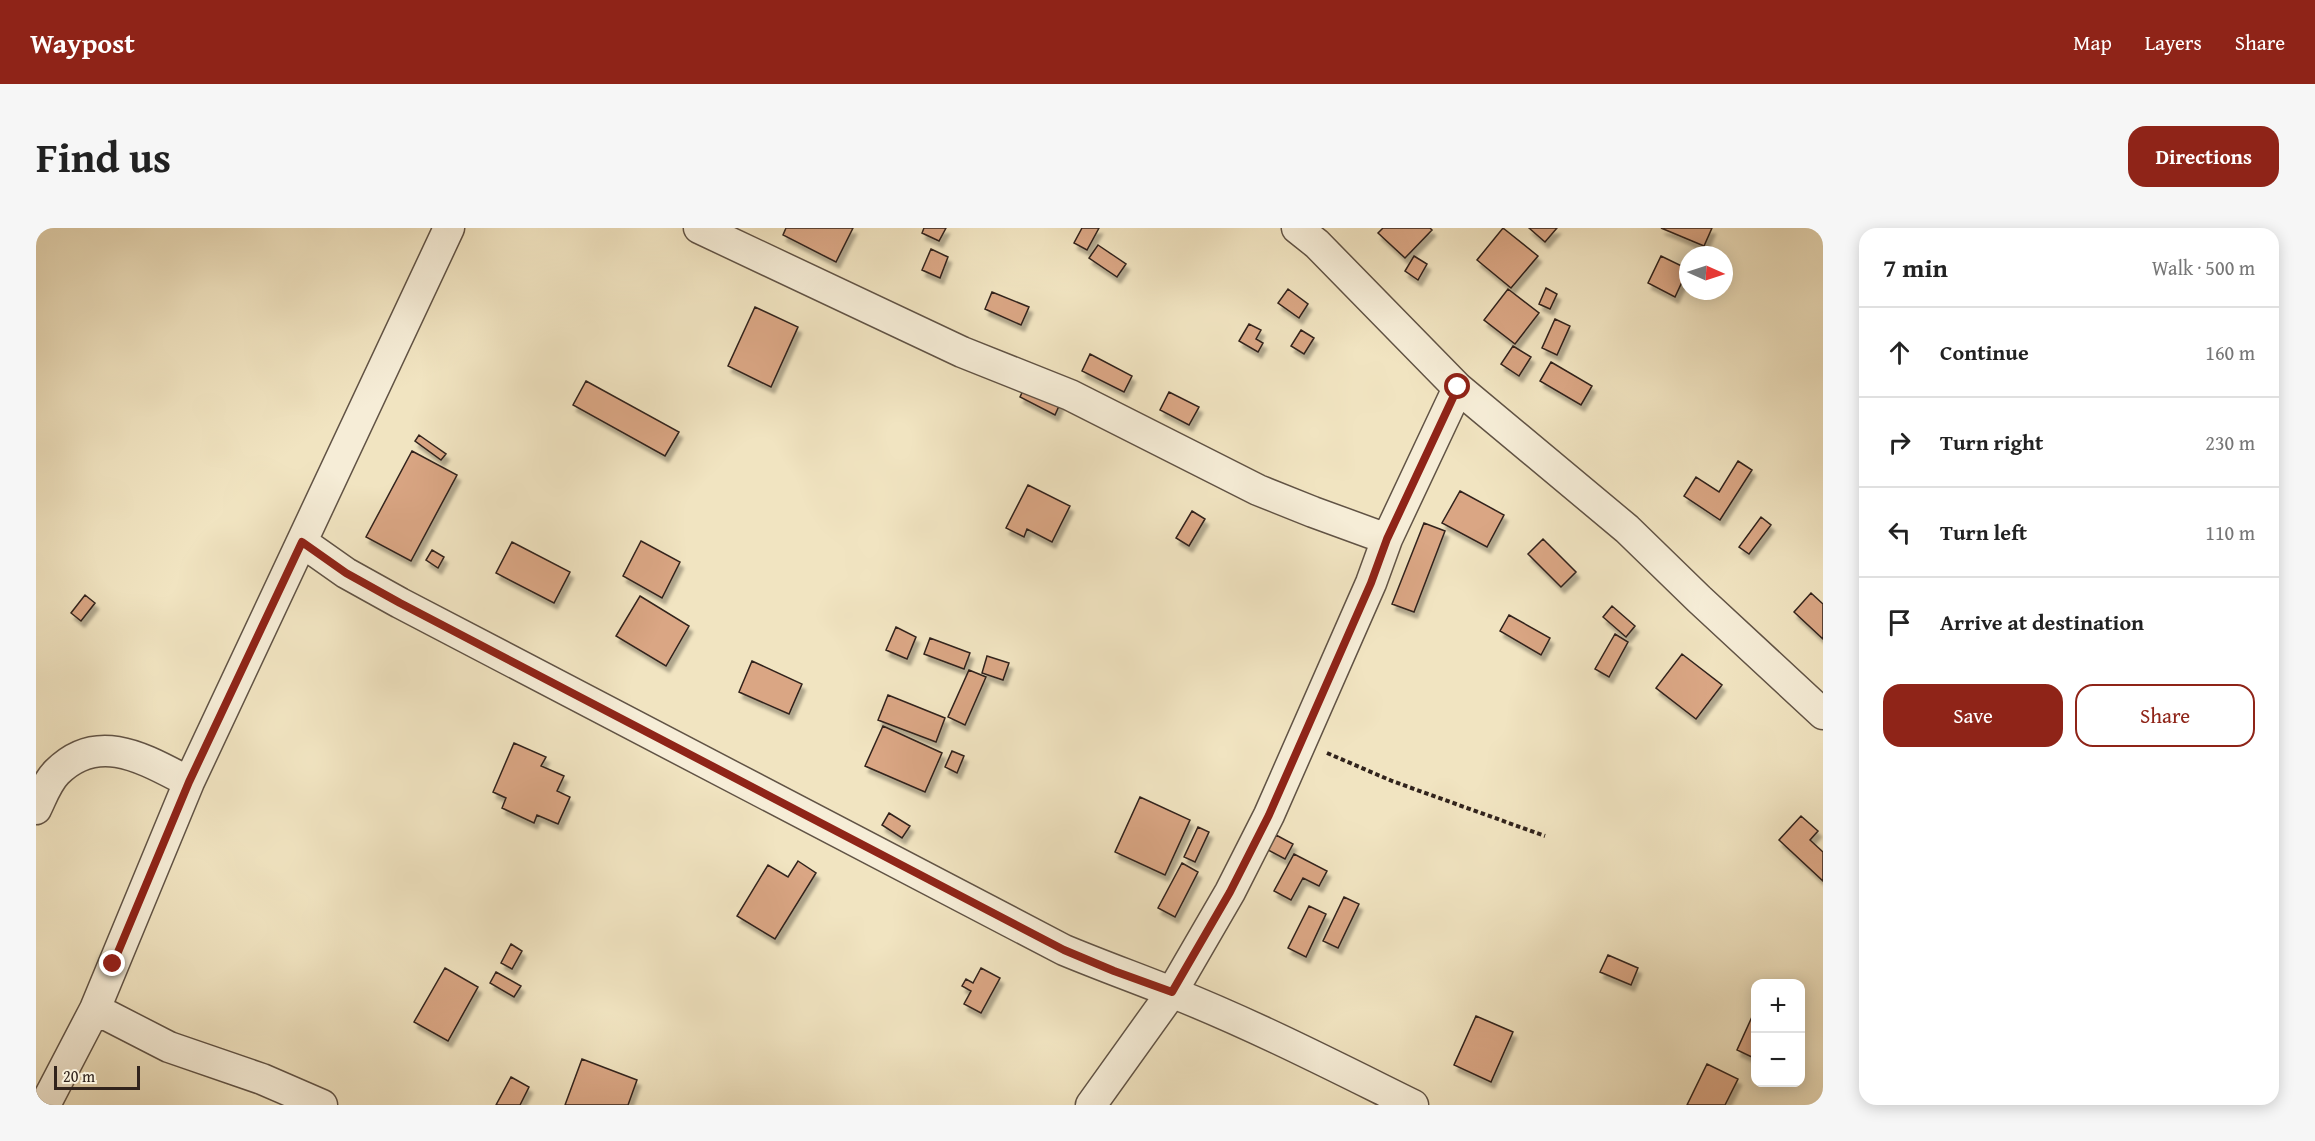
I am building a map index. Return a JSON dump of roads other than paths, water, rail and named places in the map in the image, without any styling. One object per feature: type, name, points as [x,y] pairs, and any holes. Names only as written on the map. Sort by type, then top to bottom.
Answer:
[{"type":"street","points":[[45,1105],[95,1010],[189,782],[449,228]]},
{"type":"street","points":[[699,228],[962,352],[1070,395],[1258,490],[1387,539]]},
{"type":"street","points":[[1313,233],[1458,387],[1627,529],[1823,714]]},
{"type":"street","points":[[1091,1105],[1172,992],[1230,892],[1269,815],[1371,583],[1387,539],[1458,387]]},
{"type":"street","points":[[302,542],[346,573],[400,603],[1064,950],[1172,992],[1305,1052],[1413,1105]]},
{"type":"street","points":[[36,809],[57,772],[84,754],[106,751],[126,752],[189,782]]},
{"type":"street","points":[[95,1010],[169,1047],[262,1079],[322,1105]]}]
